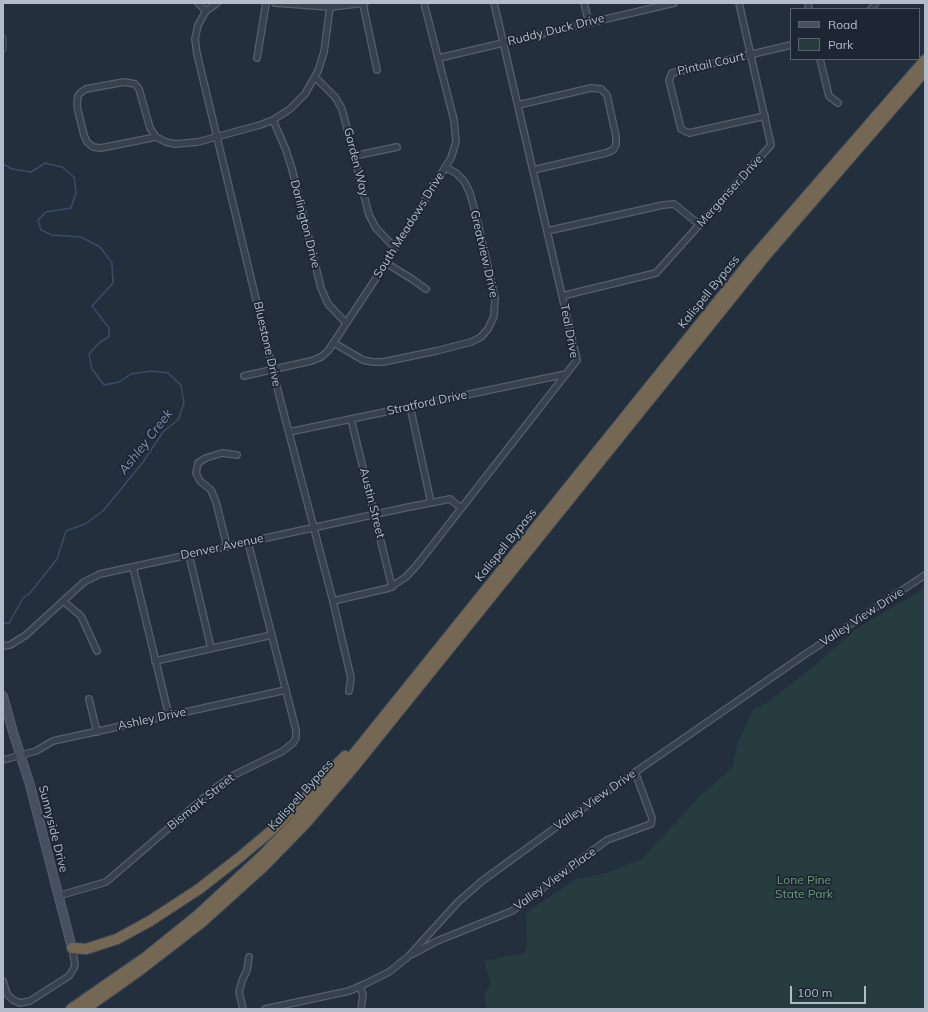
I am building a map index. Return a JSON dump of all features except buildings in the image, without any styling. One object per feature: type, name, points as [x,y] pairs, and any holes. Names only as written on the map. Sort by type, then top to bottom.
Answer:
[{"type":"highway","name":"Kalispell Bypass","points":[[71,1009],[152,952],[192,920],[230,887],[294,824],[337,775],[752,259],[925,60]]},
{"type":"highway","name":"Kalispell Bypass","points":[[85,1009],[140,970],[202,922],[257,872],[305,824],[353,768],[766,255],[925,71]]},
{"type":"highway","points":[[72,948],[83,950],[124,936],[168,910],[212,880],[279,823],[378,724]]},
{"type":"street","points":[[198,3],[206,11]]},
{"type":"street","name":"Bluestone Drive","points":[[217,3],[206,11],[198,25],[196,44],[216,137],[273,370],[333,601],[350,678],[349,691]]},
{"type":"street","points":[[257,58],[266,3]]},
{"type":"street","points":[[275,3],[330,7],[364,3],[377,70]]},
{"type":"street","name":"South Meadows Drive","points":[[244,376],[318,358],[328,351],[386,263],[445,167],[454,148],[456,131],[451,104],[424,3]]},
{"type":"street","name":"Teal Drive","points":[[333,601],[392,587],[406,577],[577,360],[494,3]]},
{"type":"street","points":[[584,3],[589,23]]},
{"type":"street","name":"Ruddy Duck Drive","points":[[439,58],[589,23],[651,6],[674,3]]},
{"type":"street","name":"Merganser Drive","points":[[562,296],[656,273],[772,146],[739,3]]},
{"type":"street","points":[[156,137],[101,148],[93,147],[87,142],[84,135],[78,111],[78,96],[83,91],[94,87],[124,82],[135,84],[141,93],[150,128],[156,137],[166,142],[180,144],[198,142],[247,129],[273,120],[298,102],[315,77],[324,52],[330,7]]},
{"type":"street","points":[[751,55],[790,45]]},
{"type":"street","name":"Pintail Court","points":[[751,55],[672,73],[669,80],[681,130],[689,133],[765,116]]},
{"type":"street","points":[[820,60],[829,96],[838,103]]},
{"type":"street","name":"Garden Way","points":[[315,77],[335,97],[342,109],[371,219],[376,228],[395,248]]},
{"type":"street","points":[[518,105],[591,88],[601,89],[607,95],[616,136],[616,145],[613,150],[606,153],[533,170]]},
{"type":"street","name":"Darlington Drive","points":[[273,120],[286,150],[292,170],[321,288],[328,304],[346,323]]},
{"type":"street","points":[[354,156],[398,147]]},
{"type":"street","name":"Greatview Drive","points":[[334,343],[363,360],[383,362],[471,342],[481,337],[488,329],[496,311],[496,298],[477,219],[470,193],[464,181],[456,173],[445,167]]},
{"type":"street","points":[[547,231],[663,204],[674,204],[700,225]]},
{"type":"street","points":[[386,263],[426,289]]},
{"type":"street","name":"Stratford Drive","points":[[289,432],[566,374]]},
{"type":"street","points":[[410,406],[432,503]]},
{"type":"street","name":"Austin Street","points":[[351,419],[392,587]]},
{"type":"street","points":[[227,546],[216,502],[211,490],[200,481],[196,473],[198,463],[206,458],[222,452],[236,455]]},
{"type":"street","name":"Denver Avenue","points":[[3,646],[10,645],[26,635],[89,579],[100,574],[450,499],[461,508]]},
{"type":"street","name":"Bismark Street","points":[[58,896],[106,882],[214,789],[232,776],[283,751],[293,743],[296,738],[296,730],[248,542]]},
{"type":"street","points":[[189,554],[212,648]]},
{"type":"street","points":[[133,567],[169,716]]},
{"type":"street","name":"Valley View Drive","points":[[265,1009],[332,995],[360,987],[389,972],[409,956],[451,909],[471,890],[559,825],[635,772],[804,655],[925,575]]},
{"type":"street","points":[[63,601],[81,616],[97,651]]},
{"type":"street","points":[[155,661],[272,635]]},
{"type":"street","name":"Ashley Drive","points":[[3,760],[36,751],[53,741],[286,690]]},
{"type":"street","name":"Sunnyside Drive","points":[[3,696],[41,825],[75,964],[69,976],[42,995],[20,1004],[7,994],[3,981]]},
{"type":"street","points":[[90,699],[97,732]]},
{"type":"street","name":"Valley View Place","points":[[409,956],[437,941],[512,911],[607,840],[651,824],[652,818],[635,772]]},
{"type":"street","points":[[244,1009],[239,992],[242,981],[248,970],[249,957]]},
{"type":"street","points":[[360,987],[363,995],[361,1009]]},
{"type":"green space","name":"Lone Pine State Park","points":[[925,588],[925,1009],[487,1009],[484,994],[491,985],[484,961],[525,953],[527,944],[526,913],[575,880],[610,872],[643,858],[700,796],[732,768],[738,742],[754,709],[765,704],[813,667],[856,629]]},
{"type":"waterway","name":"Ashley Creek","points":[[3,33],[6,37],[6,50],[3,53]]},
{"type":"waterway","name":"Ashley Creek","points":[[3,164],[12,169],[31,172],[45,163],[62,167],[74,177],[76,193],[71,208],[46,212],[38,220],[41,230],[52,235],[81,237],[100,247],[112,263],[113,283],[92,306],[109,328],[109,337],[100,342],[89,354],[92,369],[104,385],[119,382],[131,374],[151,371],[168,373],[181,385],[184,403],[178,420],[163,432],[143,462],[103,511],[85,524],[66,531],[57,559],[30,593],[23,598],[9,623],[3,623]]}]
